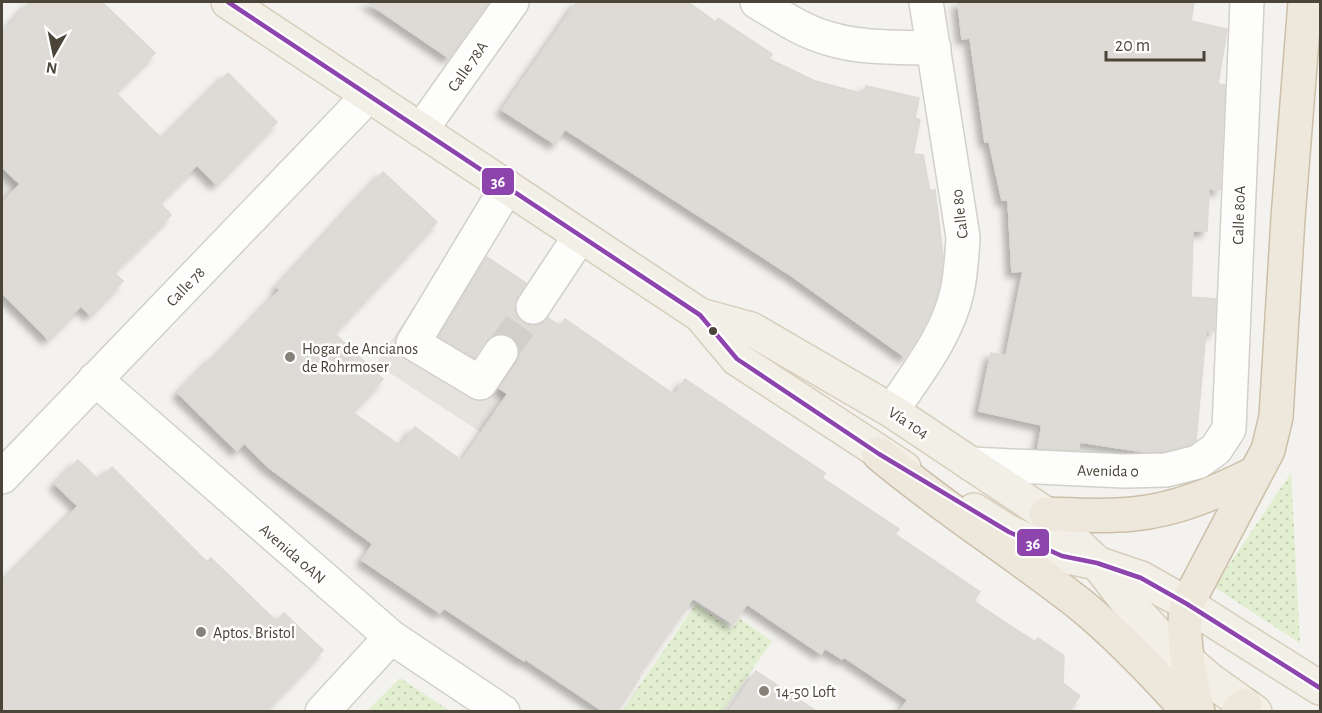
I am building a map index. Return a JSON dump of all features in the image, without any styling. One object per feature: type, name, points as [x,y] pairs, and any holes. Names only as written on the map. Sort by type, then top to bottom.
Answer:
[{"type":"highway","points":[[1198,711],[1184,630],[1186,604],[1268,450],[1276,417],[1288,218],[1305,2]]},
{"type":"highway","points":[[879,454],[918,487],[1081,606],[1160,679],[1189,711]]},
{"type":"highway","points":[[1046,514],[1134,514],[1177,506],[1217,492],[1255,473]]},
{"type":"main road","name":"Vía 104","points":[[228,2],[700,315],[737,359],[879,454],[1009,532],[1062,556],[1097,563],[1141,579],[1186,604],[1320,688]]},
{"type":"main road","name":"Vía 104","points":[[700,315],[752,328],[892,411],[1046,514],[1097,563],[1124,598],[1159,636],[1246,709]]},
{"type":"street","name":"Calle 78A","points":[[421,130],[512,2]]},
{"type":"street","points":[[757,2],[798,26],[827,38],[862,46],[934,48]]},
{"type":"street","name":"Calle 80","points":[[892,411],[930,355],[947,321],[956,294],[961,268],[963,237],[926,2]]},
{"type":"street","name":"Calle 80A","points":[[1229,429],[1247,2]]},
{"type":"street","name":"Calle 78","points":[[2,477],[369,95]]},
{"type":"street","points":[[501,352],[480,383],[413,343],[507,187]]},
{"type":"street","points":[[533,307],[580,236]]},
{"type":"street","name":"Avenida 0AN","points":[[95,380],[391,637],[503,711]]},
{"type":"street","name":"Avenida 0","points":[[971,464],[1124,471],[1166,470],[1198,462],[1216,449],[1229,429]]},
{"type":"street","points":[[322,711],[391,637]]},
{"type":"green space","points":[[1291,473],[1300,643],[1214,587]]},
{"type":"green space","points":[[696,604],[732,629],[740,619],[772,641],[723,711],[622,711]]},
{"type":"green space","points":[[400,678],[450,711],[367,711]]},
{"type":"shaded area","points":[[2,167],[20,184],[2,203]]},
{"type":"shaded area","points":[[458,240],[424,340],[471,372],[501,352],[523,368],[480,432],[376,364]]},
{"type":"building","points":[[30,2],[102,2],[155,53],[115,92],[162,139],[228,73],[277,122],[216,184],[197,165],[159,202],[171,215],[113,272],[123,281],[90,315],[81,306],[48,339],[2,293],[2,203],[20,184],[2,167],[2,33]]},
{"type":"building","points":[[367,2],[489,2],[449,58]]},
{"type":"building","points":[[577,2],[688,2],[716,22],[718,18],[772,54],[769,59],[815,81],[864,94],[866,86],[919,98],[915,118],[920,120],[913,154],[923,155],[930,191],[935,190],[943,256],[935,302],[922,331],[905,357],[789,274],[565,129],[555,144],[502,110]]},
{"type":"building","points":[[958,2],[1194,2],[1191,21],[1227,29],[1218,84],[1225,85],[1220,190],[1209,189],[1207,231],[1193,231],[1191,297],[1216,299],[1214,332],[1206,331],[1196,440],[1190,445],[1145,452],[1080,442],[1078,450],[1044,449],[1038,448],[1042,425],[979,411],[991,353],[1006,356],[1023,271],[1012,272],[1008,200],[1002,200],[989,141],[985,142],[970,38],[962,39]]},
{"type":"building","points":[[383,172],[437,222],[334,333],[383,379],[352,412],[401,446],[415,427],[462,461],[508,394],[499,388],[517,363],[520,354],[518,343],[511,336],[503,333],[492,335],[485,341],[474,358],[439,337],[487,257],[526,283],[514,305],[516,315],[522,322],[532,326],[541,324],[548,318],[560,326],[565,319],[675,395],[685,379],[825,473],[822,478],[899,529],[895,534],[980,592],[973,601],[1035,642],[1038,638],[1064,656],[1063,683],[1080,696],[1069,711],[900,711],[908,700],[844,657],[842,659],[825,648],[821,654],[747,604],[733,624],[693,598],[638,676],[640,677],[617,711],[603,711],[444,608],[440,613],[362,560],[373,544],[268,467],[244,443],[237,451],[178,393],[280,290],[277,287]]},
{"type":"building","points":[[78,460],[99,480],[112,467],[207,562],[211,558],[276,621],[284,613],[323,650],[265,711],[2,711],[2,582],[78,506],[55,484]]},
{"type":"building","name":"14-50 Loft","points":[[756,671],[816,711],[729,711]]},
{"type":"tunnel","points":[[501,352],[533,307]]},
{"type":"transit line","name":"36","points":[[228,2],[700,315],[737,359],[879,454],[1009,532],[1062,556],[1097,563],[1141,578],[1187,604],[1320,688]]},
{"type":"place","name":"Hogar de Ancianos de Rohrmoser","points":[[290,357]]},
{"type":"place","name":"Aptos. Bristol","points":[[201,632]]},
{"type":"place","name":"14-50 Loft","points":[[764,691]]}]
